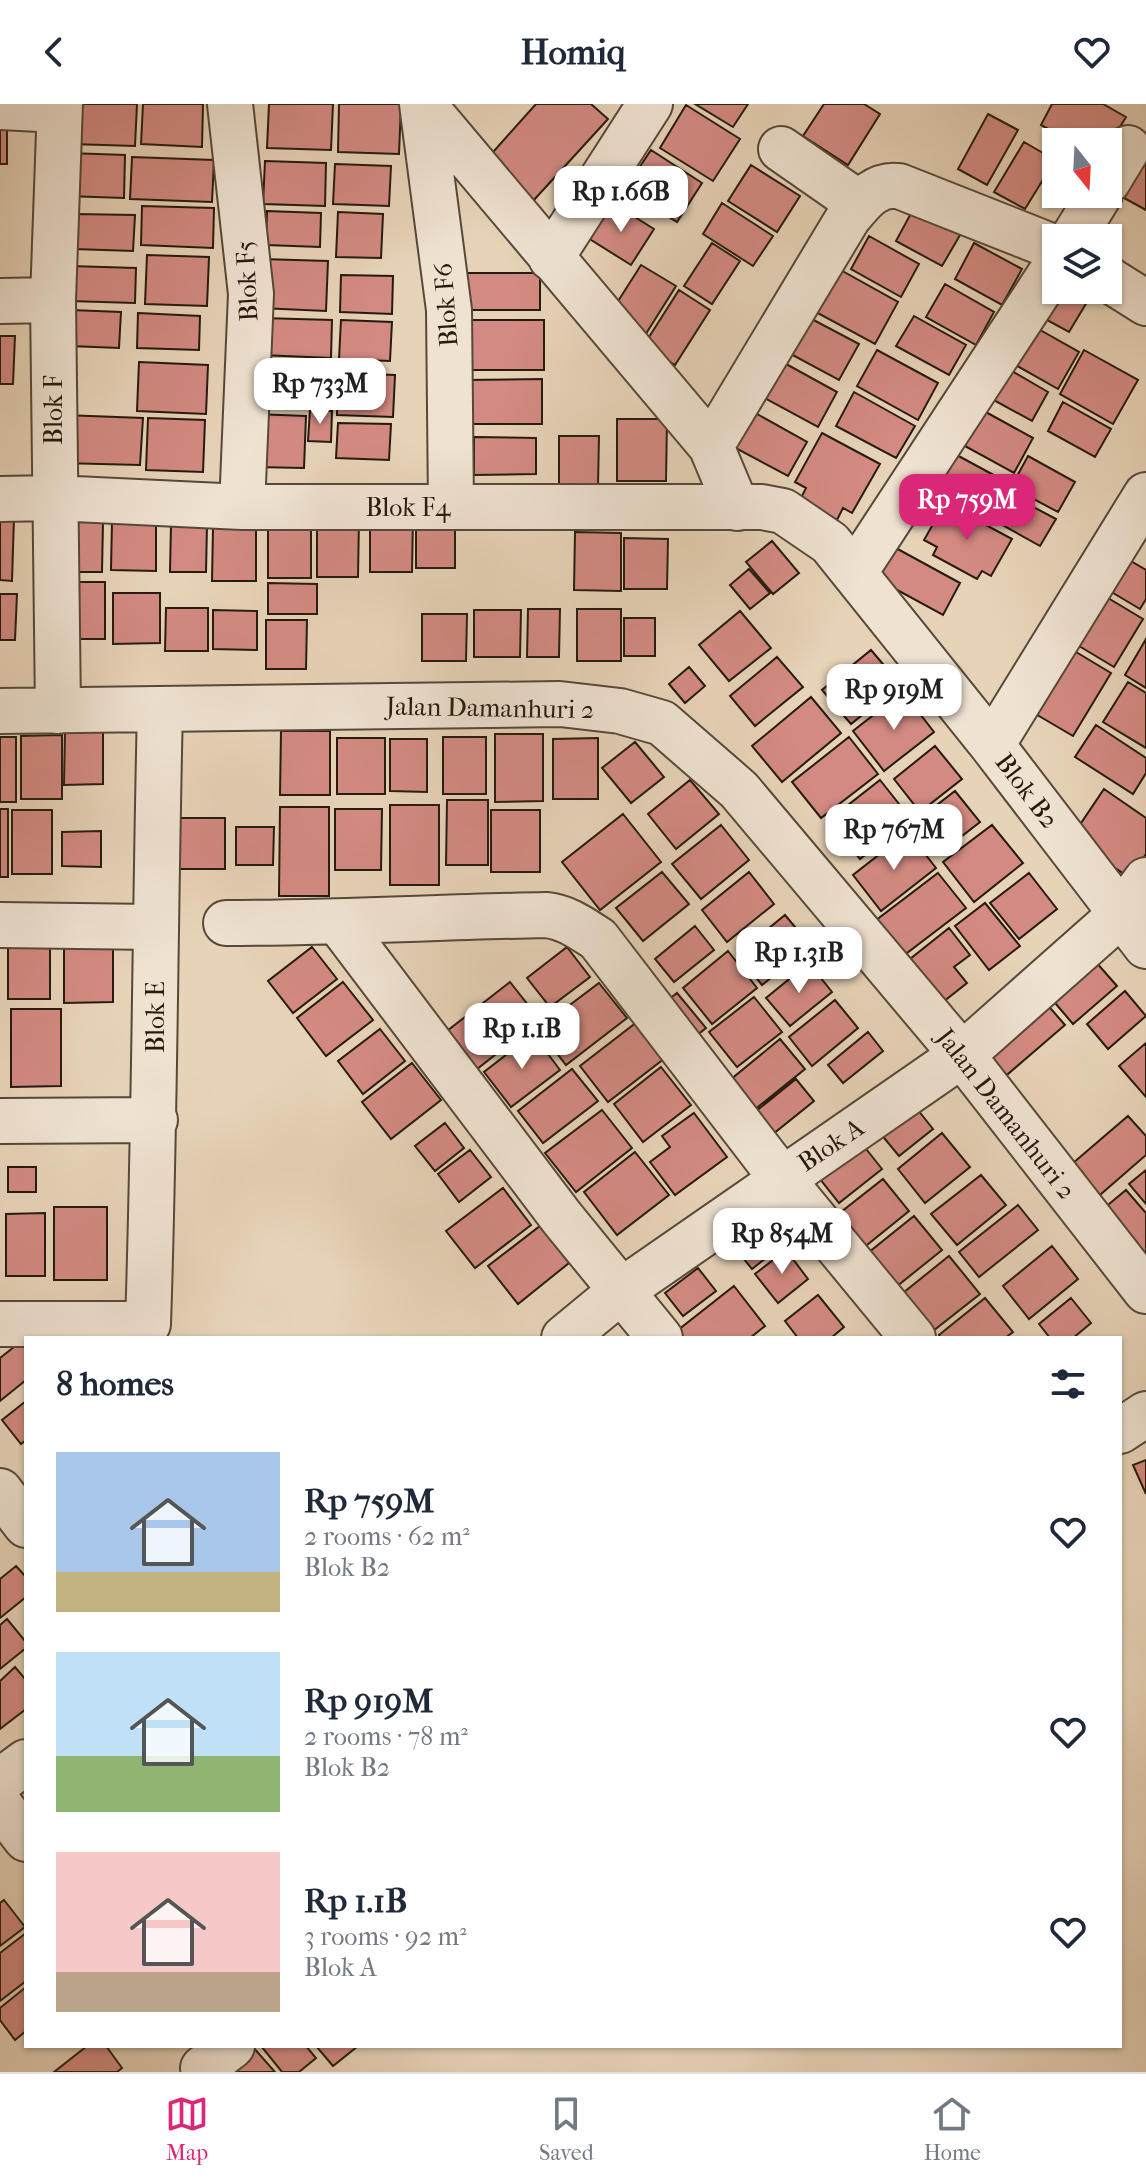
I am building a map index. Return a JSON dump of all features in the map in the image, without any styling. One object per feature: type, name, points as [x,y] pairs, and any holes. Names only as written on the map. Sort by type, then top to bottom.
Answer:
[{"type":"street","name":"Blok F5","points":[[230,104],[251,294],[242,507]]},
{"type":"street","points":[[423,104],[711,446],[749,508]]},
{"type":"street","name":"Blok F6","points":[[423,104],[449,310],[451,507]]},
{"type":"street","points":[[551,258],[650,104]]},
{"type":"street","points":[[0,107],[59,107]]},
{"type":"street","name":"Blok F","points":[[58,711],[53,300],[59,107]]},
{"type":"street","points":[[781,149],[860,204]]},
{"type":"street","points":[[711,446],[848,218],[876,190],[888,185],[899,186],[1042,242]]},
{"type":"street","points":[[855,572],[1042,286]]},
{"type":"street","points":[[1122,288],[1146,303]]},
{"type":"street","points":[[0,301],[53,300]]},
{"type":"street","points":[[992,745],[1146,495]]},
{"type":"street","name":"Blok F4","points":[[0,499],[54,498],[242,507],[749,508]]},
{"type":"street","name":"Blok B2","points":[[749,508],[783,511],[830,543],[992,745],[1133,930]]},
{"type":"street","name":"Jalan Damanhuri 2","points":[[0,711],[560,704],[620,711],[662,723],[739,790],[962,1055],[1146,1291]]},
{"type":"street","name":"Blok E","points":[[153,1331],[155,927],[160,709]]},
{"type":"street","name":"Blok A","points":[[566,1336],[621,1291],[962,1055],[1133,930],[1146,880]]},
{"type":"street","points":[[226,923],[339,923],[387,918],[546,915],[557,916],[577,925],[598,939],[782,1179],[911,1336]]},
{"type":"street","points":[[339,923],[562,1218],[658,1336]]},
{"type":"street","points":[[0,925],[155,927]]},
{"type":"street","points":[[0,1121],[155,1120]]},
{"type":"street","points":[[0,1324],[153,1331]]},
{"type":"street","points":[[1122,1430],[1146,1414]]},
{"type":"street","points":[[0,1491],[24,1522]]},
{"type":"street","points":[[0,1781],[24,1763]]},
{"type":"street","points":[[0,1805],[24,1836]]},
{"type":"building","points":[[73,104],[137,104],[135,146],[71,144]]},
{"type":"building","points":[[143,104],[203,104],[202,147],[141,144]]},
{"type":"building","points":[[269,104],[333,104],[331,150],[267,148]]},
{"type":"building","points":[[339,104],[401,104],[399,154],[338,152]]},
{"type":"building","points":[[536,104],[591,104],[608,119],[533,201],[486,160]]},
{"type":"building","points":[[695,104],[748,104],[733,127]]},
{"type":"building","points":[[824,104],[864,104],[880,114],[848,165],[803,136]]},
{"type":"building","points":[[1052,104],[1103,104],[1126,117],[1119,128],[1046,128],[1041,125]]},
{"type":"building","points":[[686,105],[740,139],[713,181],[660,148]]},
{"type":"building","points":[[988,114],[1018,130],[987,185],[958,169]]},
{"type":"building","points":[[0,127],[7,127],[7,164],[0,164]]},
{"type":"building","points":[[1024,142],[1042,152],[1042,181],[1025,209],[994,192]]},
{"type":"building","points":[[651,150],[702,183],[677,222],[625,189]]},
{"type":"building","points":[[68,153],[125,155],[124,198],[66,196]]},
{"type":"building","points":[[132,157],[214,160],[212,202],[130,199]]},
{"type":"building","points":[[1134,160],[1146,166],[1146,210],[1122,197],[1122,181]]},
{"type":"building","points":[[265,161],[326,163],[325,206],[263,204]]},
{"type":"building","points":[[335,164],[391,166],[389,206],[333,204]]},
{"type":"building","points":[[751,165],[800,196],[777,232],[728,201]]},
{"type":"building","points":[[611,202],[654,229],[631,265],[588,238]]},
{"type":"building","points":[[722,203],[773,236],[753,266],[703,234]]},
{"type":"building","points":[[916,204],[963,230],[942,266],[896,241]]},
{"type":"building","points":[[142,206],[214,208],[213,248],[141,245]]},
{"type":"building","points":[[267,211],[321,213],[320,247],[266,245]]},
{"type":"building","points":[[338,212],[383,214],[381,258],[336,257]]},
{"type":"building","points":[[76,214],[135,215],[133,251],[74,249]]},
{"type":"building","points":[[869,236],[919,264],[901,297],[851,269]]},
{"type":"building","points":[[712,243],[740,261],[712,304],[684,286]]},
{"type":"building","points":[[974,243],[1022,269],[1002,305],[955,279]]},
{"type":"building","points":[[147,255],[209,257],[207,306],[145,304]]},
{"type":"building","points":[[262,259],[328,261],[326,311],[260,308]]},
{"type":"building","points":[[641,265],[676,286],[642,340],[608,317]]},
{"type":"building","points":[[70,266],[136,268],[135,303],[69,301]]},
{"type":"building","points":[[837,268],[898,302],[875,344],[814,311]]},
{"type":"building","points":[[465,273],[540,273],[540,310],[465,310]]},
{"type":"building","points":[[341,275],[393,276],[392,314],[340,312]]},
{"type":"building","points":[[945,284],[994,312],[976,345],[926,317]]},
{"type":"building","points":[[679,290],[710,310],[675,365],[644,345]]},
{"type":"building","points":[[1048,304],[1086,304],[1069,332],[1036,314]]},
{"type":"building","points":[[71,310],[121,312],[119,348],[70,346]]},
{"type":"building","points":[[138,313],[200,316],[199,350],[137,348]]},
{"type":"building","points":[[806,316],[859,344],[839,380],[787,352]]},
{"type":"building","points":[[914,316],[966,345],[949,375],[896,346]]},
{"type":"building","points":[[262,318],[332,320],[331,358],[260,355]]},
{"type":"building","points":[[341,320],[392,322],[390,361],[339,359]]},
{"type":"building","points":[[462,320],[544,320],[544,370],[462,370]]},
{"type":"building","points":[[1033,326],[1079,352],[1058,389],[1012,363]]},
{"type":"building","points":[[0,336],[15,336],[13,384],[0,384]]},
{"type":"building","points":[[877,350],[938,383],[918,420],[857,386]]},
{"type":"building","points":[[1084,350],[1138,380],[1113,424],[1060,394]]},
{"type":"building","points":[[777,359],[837,392],[818,427],[757,394]]},
{"type":"building","points":[[308,361],[332,362],[331,401],[306,400]]},
{"type":"building","points":[[139,362],[208,365],[206,414],[137,411]]},
{"type":"building","points":[[998,363],[1048,392],[1032,421],[981,393]]},
{"type":"building","points":[[248,367],[303,369],[302,407],[246,405]]},
{"type":"building","points":[[338,373],[395,375],[393,417],[337,415]]},
{"type":"building","points":[[542,379],[542,424],[464,424],[464,380]]},
{"type":"building","points":[[854,392],[915,426],[896,458],[836,426]]},
{"type":"building","points":[[1063,402],[1111,429],[1095,457],[1048,431]]},
{"type":"building","points":[[973,405],[1033,438],[1014,473],[954,440]]},
{"type":"building","points":[[310,410],[332,411],[331,442],[308,441]]},
{"type":"building","points":[[750,410],[807,442],[788,476],[730,445]]},
{"type":"building","points":[[255,414],[306,416],[304,468],[253,467]]},
{"type":"building","points":[[63,415],[143,418],[140,465],[61,463]]},
{"type":"building","points":[[148,418],[205,420],[203,472],[146,470]]},
{"type":"building","points":[[617,419],[667,419],[666,481],[617,481]]},
{"type":"building","points":[[338,423],[391,424],[389,460],[336,458]]},
{"type":"building","points":[[822,433],[880,464],[852,513],[843,508],[837,520],[800,500],[806,488],[795,482]]},
{"type":"building","points":[[559,436],[599,436],[598,487],[559,487]]},
{"type":"building","points":[[474,437],[536,438],[536,474],[474,475]]},
{"type":"building","points":[[942,447],[1001,479],[980,516],[921,484]]},
{"type":"building","points":[[1028,456],[1075,482],[1058,512],[1011,487]]},
{"type":"building","points":[[1005,492],[1056,519],[1040,546],[990,518]]},
{"type":"building","points":[[945,503],[1012,539],[991,576],[982,571],[977,579],[933,555],[937,547],[924,540]]},
{"type":"building","points":[[0,517],[14,517],[12,581],[0,580]]},
{"type":"building","points":[[370,517],[413,517],[412,572],[370,572]]},
{"type":"building","points":[[317,518],[359,518],[358,577],[317,577]]},
{"type":"building","points":[[112,520],[156,521],[156,571],[111,570]]},
{"type":"building","points":[[67,522],[103,522],[102,572],[67,572]]},
{"type":"building","points":[[268,524],[311,524],[311,578],[268,578]]},
{"type":"building","points":[[171,525],[207,525],[206,572],[170,572]]},
{"type":"building","points":[[416,526],[455,526],[455,568],[416,568]]},
{"type":"building","points":[[213,528],[256,528],[256,581],[212,581]]},
{"type":"building","points":[[575,532],[621,533],[621,591],[574,590]]},
{"type":"building","points":[[624,538],[668,539],[667,589],[624,589]]},
{"type":"building","points":[[772,541],[799,573],[773,594],[746,562]]},
{"type":"building","points":[[894,547],[960,583],[943,615],[877,579]]},
{"type":"building","points":[[1117,553],[1146,570],[1146,599],[1140,609],[1098,584]]},
{"type":"building","points":[[749,569],[770,593],[750,609],[730,585]]},
{"type":"building","points":[[66,582],[105,582],[105,639],[65,639]]},
{"type":"building","points":[[268,583],[317,584],[317,614],[268,614]]},
{"type":"building","points":[[1098,592],[1143,619],[1114,667],[1069,640]]},
{"type":"building","points":[[113,593],[160,593],[160,643],[113,644]]},
{"type":"building","points":[[0,594],[17,594],[15,640],[0,640]]},
{"type":"building","points":[[166,608],[208,608],[208,651],[165,651]]},
{"type":"building","points":[[528,609],[560,609],[559,657],[527,657]]},
{"type":"building","points":[[577,609],[621,609],[621,661],[577,661]]},
{"type":"building","points":[[213,610],[257,611],[257,650],[213,649]]},
{"type":"building","points":[[474,610],[521,610],[520,657],[474,657]]},
{"type":"building","points":[[740,611],[771,648],[729,681],[699,645]]},
{"type":"building","points":[[422,614],[467,614],[466,661],[422,661]]},
{"type":"building","points":[[624,618],[655,618],[655,656],[624,656]]},
{"type":"building","points":[[266,620],[307,620],[306,669],[266,669]]},
{"type":"building","points":[[1146,639],[1146,688],[1125,675]]},
{"type":"building","points":[[1061,643],[1111,673],[1073,736],[1022,706]]},
{"type":"building","points":[[871,650],[900,684],[851,724],[822,690]]},
{"type":"building","points":[[777,657],[803,687],[755,726],[730,696]]},
{"type":"building","points":[[689,667],[705,686],[685,703],[669,684]]},
{"type":"building","points":[[1128,682],[1146,693],[1146,748],[1103,722]]},
{"type":"building","points":[[903,692],[934,732],[884,771],[853,731]]},
{"type":"building","points":[[811,697],[841,733],[782,782],[752,746]]},
{"type":"building","points":[[1096,725],[1146,758],[1146,773],[1133,794],[1075,757]]},
{"type":"building","points":[[65,730],[103,730],[103,784],[64,785]]},
{"type":"building","points":[[281,731],[330,731],[330,795],[280,795]]},
{"type":"building","points":[[495,734],[543,734],[543,801],[495,802]]},
{"type":"building","points":[[62,735],[62,799],[21,799],[21,736]]},
{"type":"building","points":[[0,737],[16,737],[16,802],[0,802]]},
{"type":"building","points":[[443,737],[486,737],[486,794],[443,794]]},
{"type":"building","points":[[849,737],[878,774],[821,818],[792,782]]},
{"type":"building","points":[[337,738],[385,738],[385,794],[337,794]]},
{"type":"building","points":[[598,738],[598,799],[553,799],[553,739]]},
{"type":"building","points":[[390,739],[427,739],[427,792],[390,791]]},
{"type":"building","points":[[635,742],[664,777],[631,803],[602,768]]},
{"type":"building","points":[[935,746],[962,779],[920,812],[894,779]]},
{"type":"building","points":[[690,780],[719,814],[676,849],[648,814]]},
{"type":"building","points":[[880,780],[911,819],[860,859],[829,820]]},
{"type":"building","points":[[1104,789],[1146,818],[1146,854],[1130,878],[1071,838]]},
{"type":"building","points":[[955,791],[980,822],[940,853],[915,822]]},
{"type":"building","points":[[447,800],[488,800],[488,865],[446,865]]},
{"type":"building","points":[[390,805],[439,805],[439,885],[390,885]]},
{"type":"building","points":[[280,807],[329,807],[329,896],[279,896]]},
{"type":"building","points":[[0,809],[8,809],[8,877],[0,877]]},
{"type":"building","points":[[335,809],[382,809],[381,870],[335,870]]},
{"type":"building","points":[[12,810],[52,810],[52,874],[12,874]]},
{"type":"building","points":[[491,810],[540,810],[540,872],[491,872]]},
{"type":"building","points":[[623,814],[661,862],[600,910],[562,862]]},
{"type":"building","points":[[175,818],[225,818],[225,869],[175,869]]},
{"type":"building","points":[[721,825],[749,860],[701,899],[672,864]]},
{"type":"building","points":[[992,825],[1023,863],[974,902],[943,862]]},
{"type":"building","points":[[236,827],[274,827],[273,865],[236,865]]},
{"type":"building","points":[[101,831],[101,867],[62,866],[62,832]]},
{"type":"building","points":[[908,832],[936,868],[881,911],[853,875]]},
{"type":"building","points":[[662,872],[689,904],[643,941],[616,908]]},
{"type":"building","points":[[749,872],[774,904],[727,942],[702,910]]},
{"type":"building","points":[[938,873],[966,908],[903,956],[875,921]]},
{"type":"building","points":[[1029,873],[1057,909],[1019,939],[990,903]]},
{"type":"building","points":[[985,903],[1020,946],[989,970],[955,926]]},
{"type":"building","points":[[785,915],[811,946],[762,985],[737,954]]},
{"type":"building","points":[[695,926],[714,950],[674,982],[655,959]]},
{"type":"building","points":[[949,928],[970,955],[954,967],[967,983],[934,1009],[900,967]]},
{"type":"building","points":[[8,939],[50,939],[50,999],[8,999]]},
{"type":"building","points":[[64,942],[113,942],[113,1002],[64,1003]]},
{"type":"building","points":[[312,947],[337,979],[293,1013],[268,981]]},
{"type":"building","points":[[567,947],[590,977],[550,1007],[527,978]]},
{"type":"building","points":[[728,951],[757,988],[712,1024],[683,988]]},
{"type":"building","points":[[1088,953],[1117,986],[1073,1024],[1044,990]]},
{"type":"building","points":[[809,963],[832,992],[790,1026],[766,998]]},
{"type":"building","points":[[343,982],[373,1020],[326,1056],[297,1018]]},
{"type":"building","points":[[510,982],[540,1020],[477,1069],[447,1031]]},
{"type":"building","points":[[599,983],[627,1018],[566,1065],[538,1029]]},
{"type":"building","points":[[1125,991],[1146,1016],[1108,1049],[1087,1024]]},
{"type":"building","points":[[677,993],[706,1028],[691,1040],[662,1005]]},
{"type":"building","points":[[1038,994],[1065,1025],[994,1086],[967,1055]]},
{"type":"building","points":[[754,997],[782,1032],[737,1067],[709,1032]]},
{"type":"building","points":[[835,1000],[858,1028],[812,1066],[789,1037]]},
{"type":"building","points":[[11,1009],[61,1009],[61,1086],[11,1087]]},
{"type":"building","points":[[637,1022],[665,1058],[608,1102],[580,1066]]},
{"type":"building","points":[[380,1029],[405,1061],[363,1094],[338,1061]]},
{"type":"building","points":[[868,1032],[883,1051],[843,1083],[828,1065]]},
{"type":"building","points":[[533,1034],[560,1070],[511,1107],[484,1072]]},
{"type":"building","points":[[780,1039],[805,1069],[748,1115],[724,1085]]},
{"type":"building","points":[[1146,1043],[1146,1097],[1119,1066]]},
{"type":"building","points":[[412,1063],[441,1100],[391,1139],[362,1102]]},
{"type":"building","points":[[661,1067],[691,1105],[643,1142],[614,1104]]},
{"type":"building","points":[[572,1069],[598,1101],[543,1143],[518,1111]]},
{"type":"building","points":[[796,1079],[814,1101],[773,1134],[755,1112]]},
{"type":"building","points":[[910,1100],[933,1129],[899,1156],[875,1127]]},
{"type":"building","points":[[602,1110],[632,1148],[576,1192],[545,1153]]},
{"type":"building","points":[[694,1113],[727,1157],[675,1195],[650,1162],[670,1147],[662,1136]]},
{"type":"building","points":[[1128,1116],[1146,1136],[1146,1155],[1093,1201],[1066,1169]]},
{"type":"building","points":[[445,1123],[464,1148],[435,1171],[415,1146]]},
{"type":"building","points":[[942,1133],[970,1167],[925,1203],[898,1169]]},
{"type":"building","points":[[859,1140],[882,1169],[839,1203],[816,1174]]},
{"type":"building","points":[[470,1150],[491,1177],[459,1202],[438,1174]]},
{"type":"building","points":[[635,1152],[669,1195],[617,1235],[584,1192]]},
{"type":"building","points":[[8,1167],[36,1167],[36,1192],[8,1192]]},
{"type":"building","points":[[1146,1170],[1146,1204],[1129,1184]]},
{"type":"building","points":[[981,1175],[1006,1205],[957,1245],[931,1214]]},
{"type":"building","points":[[883,1179],[909,1211],[862,1249],[836,1216]]},
{"type":"building","points":[[503,1188],[531,1225],[475,1268],[446,1231]]},
{"type":"building","points":[[1126,1190],[1146,1213],[1146,1270],[1097,1214]]},
{"type":"building","points":[[1018,1205],[1038,1230],[979,1277],[959,1252]]},
{"type":"building","points":[[54,1207],[107,1207],[107,1280],[54,1280]]},
{"type":"building","points":[[752,1212],[780,1247],[752,1269],[724,1234]]},
{"type":"building","points":[[45,1213],[45,1276],[6,1276],[6,1214]]},
{"type":"building","points":[[914,1216],[942,1250],[891,1291],[863,1257]]},
{"type":"building","points":[[540,1226],[569,1263],[518,1304],[488,1266]]},
{"type":"building","points":[[1052,1246],[1078,1279],[1029,1319],[1003,1286]]},
{"type":"building","points":[[786,1250],[808,1279],[778,1303],[755,1274]]},
{"type":"building","points":[[949,1256],[980,1294],[927,1336],[922,1336],[893,1301]]},
{"type":"building","points":[[698,1268],[716,1291],[683,1316],[665,1293]]},
{"type":"building","points":[[734,1286],[765,1326],[752,1336],[673,1334]]},
{"type":"building","points":[[818,1295],[844,1327],[833,1336],[796,1336],[785,1321]]},
{"type":"building","points":[[985,1298],[1013,1332],[1008,1336],[939,1335]]},
{"type":"building","points":[[1071,1298],[1091,1323],[1075,1336],[1048,1336],[1039,1324]]},
{"type":"building","points":[[24,1339],[24,1382],[0,1401],[0,1358]]},
{"type":"building","points":[[24,1403],[24,1442],[21,1444],[2,1420]]},
{"type":"building","points":[[1146,1460],[1146,1494],[1133,1465]]},
{"type":"building","points":[[16,1566],[24,1575],[24,1599],[0,1618],[0,1579]]},
{"type":"building","points":[[7,1619],[24,1640],[24,1650],[0,1669],[0,1625]]},
{"type":"building","points":[[15,1667],[24,1678],[24,1711],[0,1729],[0,1681]]},
{"type":"building","points":[[4,1900],[24,1928],[0,1946],[0,1903]]},
{"type":"building","points":[[24,1935],[24,1983],[0,2001],[0,1953]]},
{"type":"building","points":[[24,1989],[24,2033],[15,2040],[0,2020],[0,2008]]},
{"type":"building","points":[[84,2048],[107,2048],[122,2068],[117,2072],[54,2072]]},
{"type":"building","points":[[250,2048],[254,2048],[275,2072],[220,2072]]},
{"type":"building","points":[[263,2048],[308,2048],[316,2058],[299,2072],[282,2072]]},
{"type":"building","points":[[318,2048],[356,2048],[333,2066]]}]
